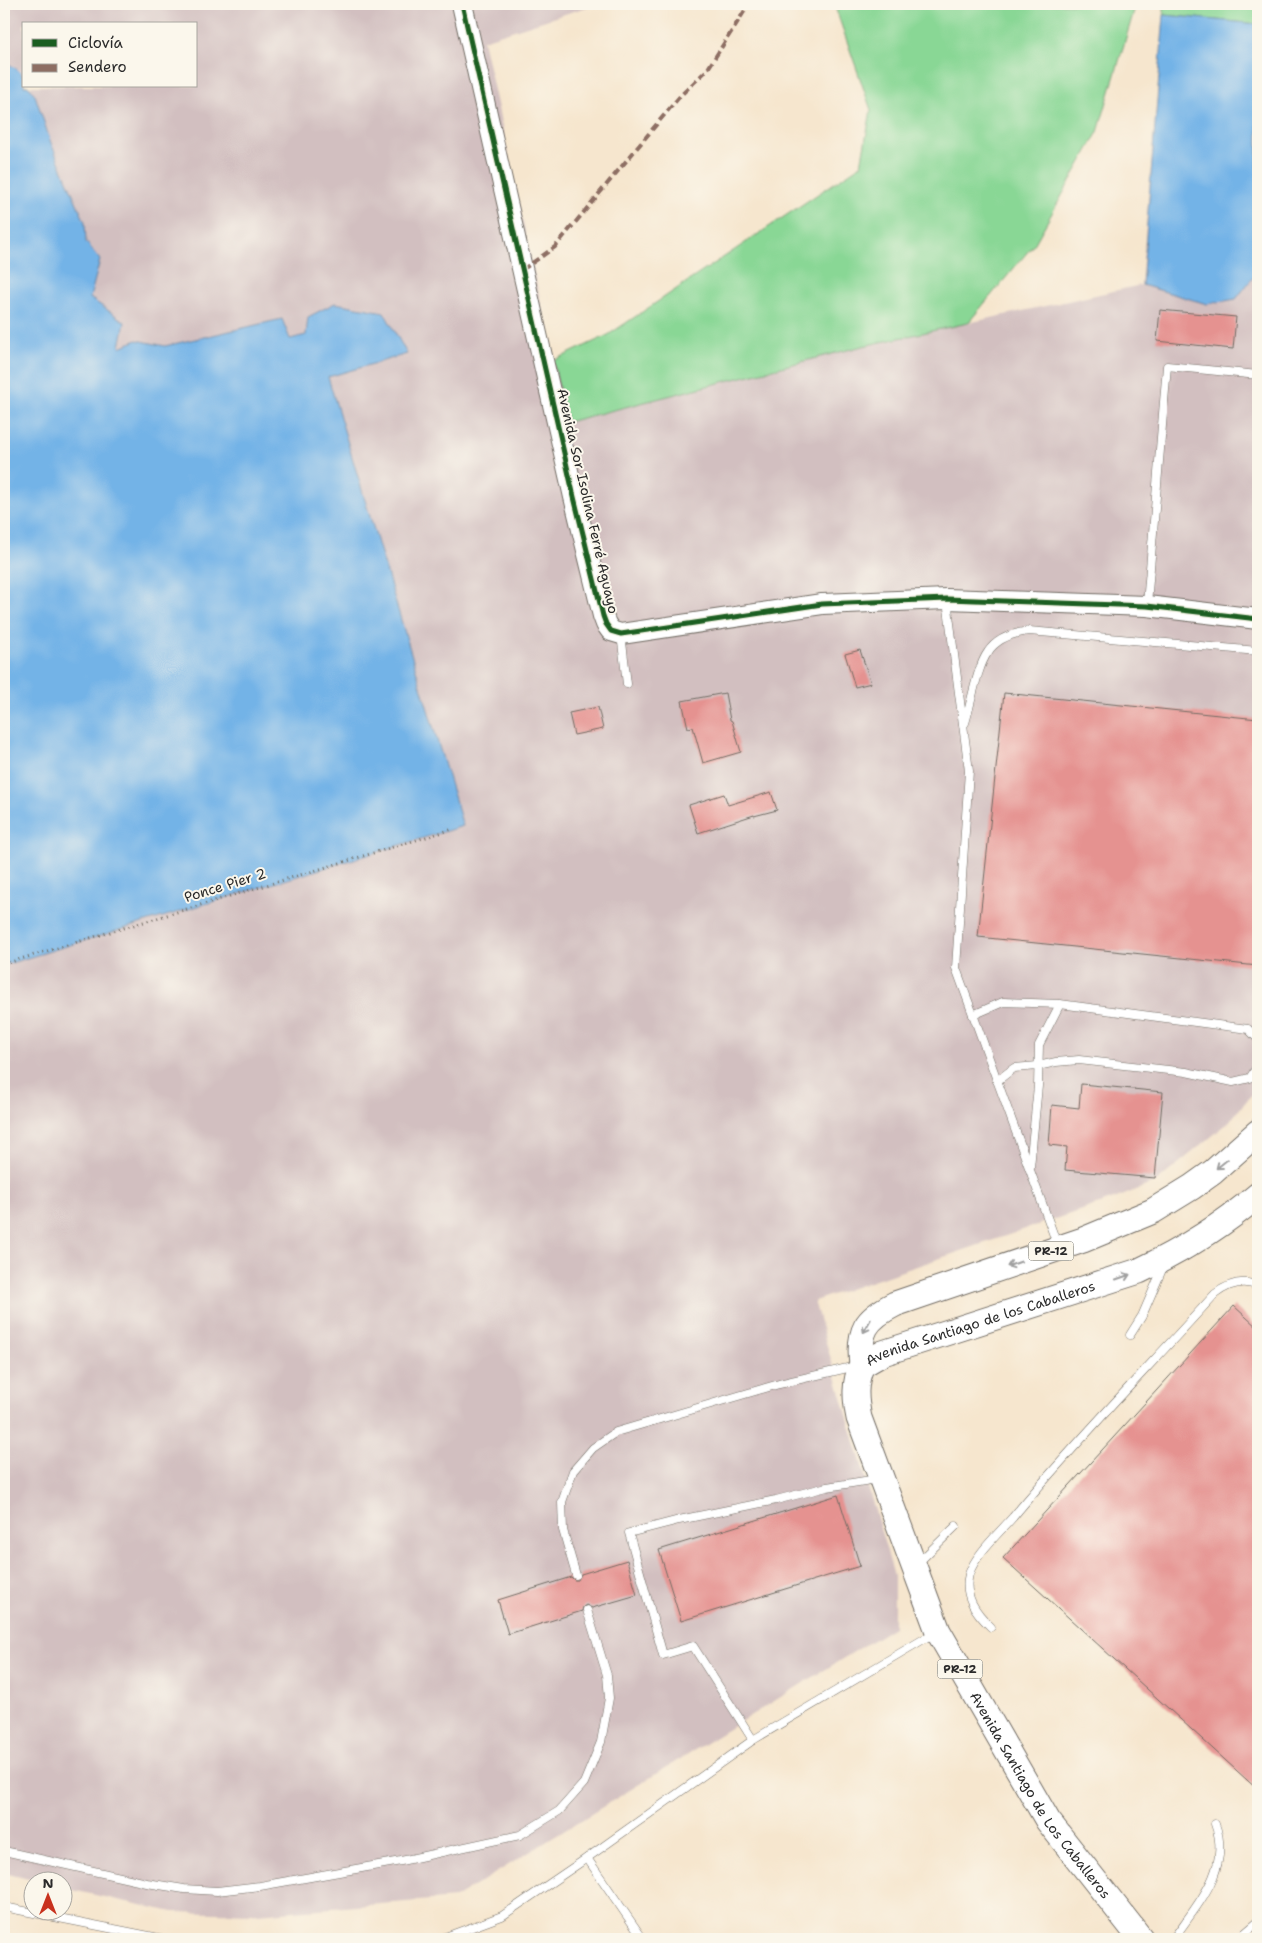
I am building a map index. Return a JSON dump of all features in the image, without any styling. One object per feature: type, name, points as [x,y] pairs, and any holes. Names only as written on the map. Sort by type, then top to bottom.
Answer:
[{"type":"main road","name":"Avenida Santiago de los Caballeros","points":[[1258,1132],[1206,1177],[1153,1211],[1058,1248],[895,1304],[877,1314],[866,1325],[862,1336],[860,1349],[862,1364],[883,1353],[1139,1271],[1166,1258],[1234,1214],[1258,1195]]},
{"type":"main road","name":"Avenida Santiago de Los Caballeros","points":[[862,1364],[856,1382],[857,1409],[938,1631],[1048,1821],[1141,1939]]},
{"type":"street","name":"Avenida Sor Isolina Ferré Aguayo","points":[[462,4],[574,498],[603,616],[606,624],[612,631],[621,634]]},
{"type":"street","points":[[621,634],[822,604],[947,599],[1147,606],[1258,619]]},
{"type":"lane","points":[[1147,606],[1167,366],[1258,375]]},
{"type":"lane","points":[[947,599],[969,771],[956,968],[1058,1248]]},
{"type":"lane","points":[[964,728],[981,668],[988,652],[997,643],[1017,633],[1029,631],[1258,651]]},
{"type":"lane","points":[[621,634],[626,684]]},
{"type":"lane","points":[[973,1015],[1003,1002],[1060,1004],[1248,1029],[1258,1039]]},
{"type":"lane","points":[[1030,1169],[1035,1128],[1039,1045],[1060,1004]]},
{"type":"lane","points":[[997,1081],[1014,1068],[1080,1060],[1186,1072],[1234,1082],[1250,1078],[1258,1064]]},
{"type":"lane","points":[[1130,1335],[1142,1316],[1166,1258]]},
{"type":"lane","points":[[991,1627],[979,1616],[970,1602],[967,1589],[969,1574],[976,1560],[1029,1498],[1216,1294],[1225,1286],[1238,1283],[1253,1283],[1258,1286]]},
{"type":"lane","points":[[576,1576],[563,1530],[562,1502],[573,1471],[593,1448],[616,1432],[779,1384],[862,1364]]},
{"type":"lane","points":[[753,1740],[693,1646],[662,1655],[630,1533],[679,1520],[776,1500],[827,1487],[881,1479]]},
{"type":"lane","points":[[915,1566],[956,1526]]},
{"type":"lane","points":[[4,1851],[147,1883],[184,1889],[217,1891],[260,1886],[401,1861],[520,1835],[559,1811],[584,1783],[601,1742],[609,1698],[607,1675],[587,1610]]},
{"type":"lane","points":[[440,1939],[502,1916],[753,1740],[938,1631]]},
{"type":"lane","points":[[1173,1939],[1212,1883],[1221,1848],[1220,1836],[1215,1824]]},
{"type":"lane","points":[[587,1858],[643,1939]]},
{"type":"lane","points":[[4,1907],[164,1939]]},
{"type":"lane","points":[[1238,1939],[1258,1922]]},
{"type":"shaded area","points":[[4,4],[596,4],[483,40],[567,422],[863,346],[1141,285],[1164,15],[1258,24],[1258,1087],[1228,1123],[1156,1182],[1114,1199],[814,1301],[894,1576],[894,1627],[455,1898],[257,1914],[173,1912],[72,1890],[72,1870],[22,1870],[22,1877],[4,1873],[4,964],[463,825],[328,377],[407,354],[384,312],[335,303],[308,317],[306,335],[290,339],[282,319],[165,346],[137,340],[120,348],[90,298],[100,260],[86,242],[85,222],[51,143],[35,95],[30,88],[198,88],[198,22],[22,22],[22,74],[4,61]]},
{"type":"green space","points":[[834,4],[1136,4],[1098,132],[1035,243],[968,323],[863,346],[567,422],[553,361],[608,335],[861,165],[871,110]]},
{"type":"green space","points":[[1164,4],[1258,4],[1258,24],[1164,15]]},
{"type":"water","points":[[1164,15],[1258,24],[1258,271],[1236,299],[1207,304],[1142,285]]},
{"type":"water","points":[[4,61],[22,74],[22,88],[30,88],[35,95],[51,143],[85,222],[86,242],[100,260],[90,298],[125,322],[120,347],[137,340],[165,346],[282,319],[290,339],[306,335],[308,317],[335,303],[384,312],[407,354],[328,377],[463,826],[4,965]]},
{"type":"building","points":[[1160,310],[1236,317],[1233,349],[1157,341]]},
{"type":"building","points":[[860,650],[871,683],[855,687],[845,654]]},
{"type":"building","points":[[725,693],[730,720],[732,721],[741,752],[703,763],[693,727],[688,728],[682,701]]},
{"type":"building","points":[[1004,693],[1258,719],[1258,966],[978,937]]},
{"type":"building","points":[[598,707],[603,729],[574,735],[569,713]]},
{"type":"building","points":[[771,792],[777,810],[754,815],[698,833],[689,805],[724,794],[728,805]]},
{"type":"building","points":[[1081,1084],[1163,1092],[1155,1178],[1065,1170],[1067,1147],[1049,1145],[1052,1105],[1079,1108]]},
{"type":"building","points":[[1234,1306],[1258,1328],[1258,1790],[1003,1558]]},
{"type":"building","points":[[838,1495],[860,1566],[681,1621],[659,1550]]},
{"type":"building","points":[[627,1560],[637,1595],[592,1608],[586,1605],[582,1611],[508,1634],[498,1600],[571,1577],[574,1580],[578,1580],[581,1574]]},
{"type":"marked path","points":[[522,270],[555,247],[680,96],[707,70],[749,4]]},
{"type":"cycle path","points":[[462,4],[574,497],[603,616],[611,631],[621,634],[822,604],[947,599],[1147,606],[1258,619]]}]
